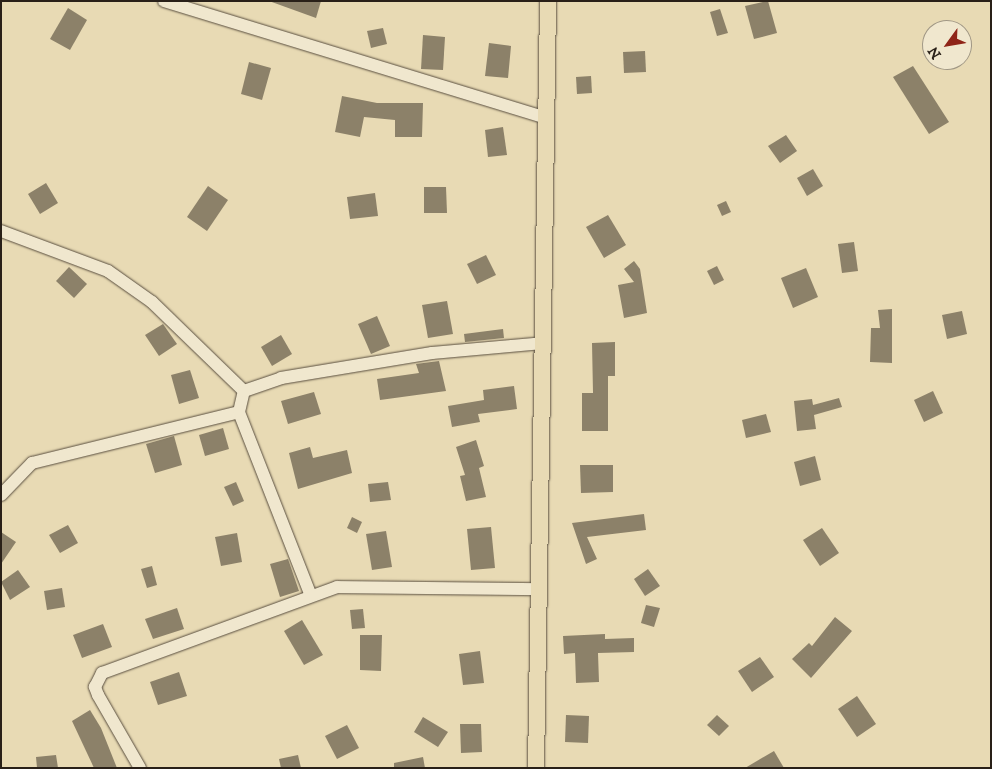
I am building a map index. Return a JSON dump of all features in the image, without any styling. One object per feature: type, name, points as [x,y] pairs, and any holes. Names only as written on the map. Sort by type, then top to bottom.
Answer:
[{"type":"main road","points":[[536,768],[548,1]]},
{"type":"street","points":[[164,1],[546,118]]},
{"type":"street","points":[[1,231],[108,271],[152,302],[244,391]]},
{"type":"street","points":[[244,391],[281,378],[423,355],[543,343]]},
{"type":"street","points":[[244,391],[239,412],[311,596]]},
{"type":"street","points":[[1,495],[32,463],[239,412]]},
{"type":"street","points":[[140,768],[98,696],[95,687],[102,673],[337,587],[370,584],[539,589]]},
{"type":"building","points":[[269,1],[321,1],[316,18]]},
{"type":"building","points":[[768,1],[777,33],[754,39],[745,6]]},
{"type":"building","points":[[68,8],[87,20],[70,50],[50,39]]},
{"type":"building","points":[[720,9],[728,33],[717,36],[710,12]]},
{"type":"building","points":[[383,28],[387,44],[371,48],[367,31]]},
{"type":"building","points":[[423,35],[445,37],[443,70],[421,69]]},
{"type":"building","points":[[489,43],[511,46],[508,78],[485,76]]},
{"type":"building","points":[[645,51],[646,72],[624,73],[623,52]]},
{"type":"building","points":[[249,62],[271,68],[262,100],[241,94]]},
{"type":"building","points":[[913,66],[949,122],[929,134],[893,77]]},
{"type":"building","points":[[591,76],[592,93],[577,94],[576,77]]},
{"type":"building","points":[[342,96],[377,103],[423,103],[422,137],[395,137],[395,120],[364,117],[360,137],[335,132]]},
{"type":"building","points":[[503,127],[507,155],[488,157],[485,130]]},
{"type":"building","points":[[786,135],[797,151],[780,163],[768,146]]},
{"type":"building","points":[[813,169],[823,186],[807,196],[797,178]]},
{"type":"building","points":[[46,183],[58,203],[40,214],[28,194]]},
{"type":"building","points":[[208,186],[228,200],[207,231],[187,217]]},
{"type":"building","points":[[424,187],[446,187],[447,213],[424,213]]},
{"type":"building","points":[[375,193],[378,216],[350,219],[347,197]]},
{"type":"building","points":[[726,201],[731,212],[722,216],[717,205]]},
{"type":"building","points":[[608,215],[626,245],[604,258],[586,227]]},
{"type":"building","points":[[854,242],[858,271],[842,273],[838,244]]},
{"type":"building","points":[[486,255],[496,275],[477,284],[467,264]]},
{"type":"building","points":[[634,261],[640,269],[647,313],[624,318],[618,285],[634,282],[624,269]]},
{"type":"building","points":[[717,266],[724,280],[714,285],[707,271]]},
{"type":"building","points":[[69,267],[87,284],[74,298],[56,281]]},
{"type":"building","points":[[806,268],[818,297],[793,308],[781,278]]},
{"type":"building","points":[[447,301],[453,334],[428,338],[422,305]]},
{"type":"building","points":[[892,309],[892,363],[870,362],[871,328],[880,328],[878,310]]},
{"type":"building","points":[[962,311],[967,334],[947,339],[942,315]]},
{"type":"building","points":[[377,316],[390,346],[371,354],[358,324]]},
{"type":"building","points":[[163,324],[177,344],[159,356],[145,335]]},
{"type":"building","points":[[503,329],[504,338],[465,342],[464,334]]},
{"type":"building","points":[[281,335],[292,354],[272,366],[261,347]]},
{"type":"building","points":[[615,342],[615,376],[608,376],[608,431],[582,431],[582,393],[593,393],[592,343]]},
{"type":"building","points":[[439,361],[446,391],[380,400],[377,379],[419,373],[416,364]]},
{"type":"building","points":[[190,370],[199,398],[179,404],[171,375]]},
{"type":"building","points":[[514,386],[517,409],[478,414],[480,422],[452,427],[448,406],[484,400],[483,390]]},
{"type":"building","points":[[933,391],[943,413],[924,422],[914,400]]},
{"type":"building","points":[[314,392],[321,414],[288,424],[281,401]]},
{"type":"building","points":[[839,398],[842,407],[814,415],[816,429],[797,431],[794,401],[812,399],[813,405]]},
{"type":"building","points":[[766,414],[771,432],[746,438],[742,420]]},
{"type":"building","points":[[223,428],[229,449],[205,456],[199,435]]},
{"type":"building","points":[[174,436],[182,465],[155,473],[146,444]]},
{"type":"building","points":[[476,440],[484,466],[479,468],[486,497],[466,501],[460,476],[465,475],[456,447]]},
{"type":"building","points":[[310,447],[313,458],[347,450],[352,473],[298,489],[289,453]]},
{"type":"building","points":[[815,456],[821,480],[800,486],[794,462]]},
{"type":"building","points":[[580,465],[613,465],[613,492],[581,493]]},
{"type":"building","points":[[236,482],[244,501],[233,506],[224,487]]},
{"type":"building","points":[[388,482],[391,500],[370,502],[368,484]]},
{"type":"building","points":[[644,514],[646,530],[587,537],[597,559],[586,564],[572,523]]},
{"type":"building","points":[[352,517],[362,522],[357,533],[347,528]]},
{"type":"building","points":[[68,525],[78,543],[60,553],[49,535]]},
{"type":"building","points":[[491,527],[495,568],[471,570],[467,529]]},
{"type":"building","points":[[822,528],[839,553],[820,566],[803,540]]},
{"type":"building","points":[[386,531],[392,567],[372,570],[366,534]]},
{"type":"building","points":[[1,532],[16,542],[1,564]]},
{"type":"building","points":[[237,533],[242,562],[221,566],[215,537]]},
{"type":"building","points":[[288,559],[299,591],[280,597],[270,564]]},
{"type":"building","points":[[152,566],[157,585],[147,588],[141,569]]},
{"type":"building","points":[[648,569],[660,586],[645,596],[634,579]]},
{"type":"building","points":[[18,570],[30,587],[10,600],[1,582]]},
{"type":"building","points":[[62,588],[65,607],[47,610],[44,591]]},
{"type":"building","points":[[646,605],[660,608],[654,627],[641,623]]},
{"type":"building","points":[[177,608],[184,629],[153,639],[145,619]]},
{"type":"building","points":[[363,609],[365,628],[352,629],[350,610]]},
{"type":"building","points":[[835,617],[852,631],[811,678],[792,659],[809,643],[812,646]]},
{"type":"building","points":[[302,620],[323,655],[304,665],[284,631]]},
{"type":"building","points":[[103,624],[112,647],[82,658],[73,635]]},
{"type":"building","points":[[605,634],[605,639],[634,638],[634,652],[598,653],[599,682],[576,683],[575,653],[564,654],[563,636]]},
{"type":"building","points":[[360,635],[382,635],[381,671],[360,670]]},
{"type":"building","points":[[480,651],[484,683],[463,685],[459,654]]},
{"type":"building","points":[[760,657],[774,677],[752,692],[738,671]]},
{"type":"building","points":[[179,672],[187,696],[158,705],[150,682]]},
{"type":"building","points":[[857,696],[876,724],[857,737],[838,709]]},
{"type":"building","points":[[90,710],[101,728],[117,768],[94,768],[72,721]]},
{"type":"building","points":[[566,715],[589,716],[588,743],[565,742]]},
{"type":"building","points":[[717,715],[729,726],[719,736],[707,725]]},
{"type":"building","points":[[423,717],[448,732],[438,747],[414,732]]},
{"type":"building","points":[[460,724],[481,724],[482,752],[461,753]]},
{"type":"building","points":[[347,725],[359,748],[337,759],[325,736]]},
{"type":"building","points":[[774,751],[784,768],[745,768]]},
{"type":"building","points":[[56,755],[58,768],[37,768],[36,757]]},
{"type":"building","points":[[298,755],[301,768],[281,768],[279,759]]},
{"type":"building","points":[[423,757],[425,768],[394,768],[394,763]]}]
